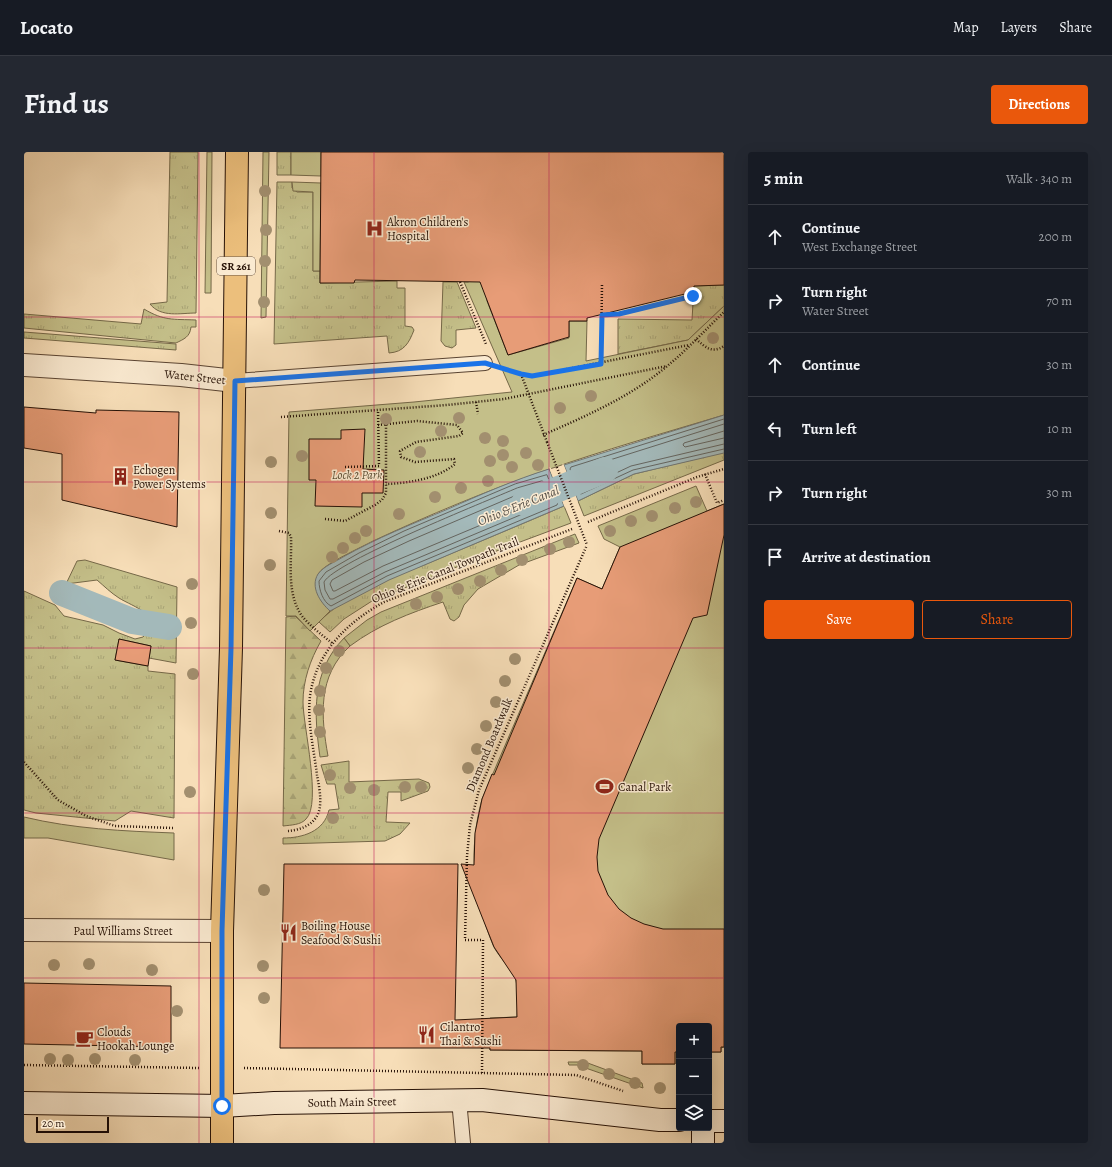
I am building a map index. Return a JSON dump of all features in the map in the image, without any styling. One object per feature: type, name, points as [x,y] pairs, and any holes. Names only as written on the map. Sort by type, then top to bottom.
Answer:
[{"type":"main road","name":"SR 261","points":[[222,1143],[222,931],[231,648],[237,152]]},
{"type":"main road","name":"Water Street","points":[[24,365],[180,375],[235,381]]},
{"type":"main road","name":"Paul Williams Street","points":[[24,930],[222,931]]},
{"type":"main road","name":"South Main Street","points":[[24,1102],[222,1106],[274,1103],[482,1100],[660,1120],[676,1120]]},
{"type":"main road","points":[[712,1121],[724,1121]]},
{"type":"main road","points":[[703,1131],[703,1143]]},
{"type":"lane","name":"Water Street","points":[[235,381],[490,364]]},
{"type":"lane","points":[[459,1100],[463,1143]]},
{"type":"path","points":[[460,282],[490,364],[521,374],[532,376],[601,364],[690,345]]},
{"type":"path","points":[[601,364],[602,284]]},
{"type":"path","points":[[602,315],[619,314],[693,296]]},
{"type":"path","points":[[521,374],[543,435],[595,412],[627,394],[667,366],[724,312]]},
{"type":"path","points":[[696,338],[711,350],[716,350],[724,346]]},
{"type":"path","points":[[281,417],[504,399],[667,366]]},
{"type":"path","points":[[476,402],[478,414]]},
{"type":"path","points":[[345,467],[379,466],[378,410]]},
{"type":"path","points":[[378,425],[417,421],[457,425],[463,432],[459,436],[416,442],[400,451],[401,457],[415,462],[454,459],[455,464],[452,467],[432,476],[415,481],[386,484]]},
{"type":"path","points":[[325,519],[345,521],[382,500],[386,493],[386,424]]},
{"type":"path","name":"Diamond Boardwalk","points":[[482,1073],[483,940],[465,940],[467,856],[470,825],[479,790],[587,545],[543,435]]},
{"type":"path","points":[[588,522],[705,474],[724,469]]},
{"type":"path","points":[[705,474],[717,503],[724,500]]},
{"type":"path","name":"Ohio & Erie Canal Towpath Trail","points":[[288,831],[296,831],[310,824],[319,811],[319,784],[310,718],[310,697],[321,660],[332,643],[357,620],[384,602],[572,529]]},
{"type":"path","points":[[278,531],[289,533],[291,537],[291,586],[302,616],[332,643]]},
{"type":"path","points":[[24,762],[58,800],[86,816],[115,826],[173,828]]},
{"type":"path","points":[[24,1065],[222,1068]]},
{"type":"path","points":[[272,1068],[576,1075],[624,1091]]},
{"type":"green space","points":[[170,152],[198,152],[196,313],[165,313],[150,304],[167,302]]},
{"type":"green space","points":[[207,152],[212,152],[211,293],[205,293]]},
{"type":"green space","points":[[263,152],[269,152],[266,317],[261,318]]},
{"type":"green space","points":[[277,152],[291,152],[291,175],[277,175]]},
{"type":"green space","points":[[291,152],[321,152],[321,176],[291,175]]},
{"type":"green space","points":[[277,182],[292,182],[292,188],[297,192],[313,192],[313,271],[320,271],[320,283],[397,281],[397,288],[405,288],[405,326],[412,327],[414,330],[408,343],[402,349],[389,353],[387,336],[274,344]]},
{"type":"green space","points":[[292,182],[321,183],[320,271],[313,271],[313,192],[293,191]]},
{"type":"green space","name":"Lock 2 Park","points":[[488,273],[487,301],[508,355],[569,338],[569,321],[587,321],[586,361],[688,340],[724,306],[724,415],[566,463],[522,479],[436,513],[373,541],[344,556],[322,569],[319,573],[316,589],[323,603],[330,611],[310,631],[296,616],[286,616],[289,412],[414,402],[512,392],[464,282],[468,282]]},
{"type":"green space","points":[[443,282],[457,282],[476,328],[456,330],[456,345],[452,348],[445,346],[441,341]]},
{"type":"green space","points":[[724,285],[724,306],[688,340],[618,354],[618,319],[692,320],[694,286]]},
{"type":"green space","points":[[144,309],[157,316],[196,320],[196,327],[191,327],[188,335],[176,343],[24,328],[24,314],[141,324]]},
{"type":"green space","points":[[24,332],[176,344],[176,350],[24,338]]},
{"type":"green space","points":[[724,452],[724,460],[584,516],[578,501],[634,474]]},
{"type":"green space","name":"Canal Park","points":[[696,486],[707,511],[724,504],[724,1047],[721,1048],[721,1052],[712,1052],[712,1023],[676,1023],[675,1064],[642,1064],[642,1051],[490,1050],[490,1018],[517,1017],[518,994],[514,976],[493,945],[481,909],[477,891],[474,855],[478,818],[482,799],[577,578],[602,589],[620,547],[604,539],[598,526]]},
{"type":"green space","points":[[564,506],[571,523],[372,601],[344,619],[330,632],[319,622],[343,602],[357,594]]},
{"type":"green space","points":[[575,534],[579,543],[519,565],[478,589],[464,605],[459,617],[454,621],[450,619],[443,602],[395,620],[350,646],[344,638],[367,620],[381,612]]},
{"type":"green space","points":[[85,560],[177,587],[176,663],[149,658],[151,646],[119,639],[115,660],[148,666],[148,671],[175,674],[174,818],[131,811],[115,821],[36,813],[24,810],[24,591],[55,605],[64,616],[103,625],[135,639],[143,637],[149,629],[149,617],[139,608],[110,592],[97,580],[66,584],[77,561]]},
{"type":"green space","points":[[295,616],[321,641],[308,671],[303,694],[312,781],[310,811],[306,819],[299,824],[283,826],[286,617]]},
{"type":"green space","points":[[344,638],[350,646],[339,658],[332,670],[324,698],[324,727],[328,756],[320,757],[316,709],[320,679],[325,665],[333,651]]},
{"type":"green space","points":[[349,761],[349,782],[419,779],[429,783],[430,787],[428,791],[401,801],[401,792],[388,792],[386,822],[410,823],[400,834],[385,841],[283,844],[283,838],[298,837],[317,829],[326,818],[329,810],[339,809],[335,784],[327,784],[321,765]]},
{"type":"green space","points":[[24,817],[80,827],[174,833],[174,860],[48,838],[24,838]]},
{"type":"green space","points":[[568,1062],[585,1062],[642,1083],[643,1088],[577,1065],[569,1065]]},
{"type":"water","points":[[724,415],[724,453],[634,474],[578,501],[564,465]]},
{"type":"water","points":[[549,469],[564,506],[389,580],[330,611],[317,594],[315,584],[318,574],[330,564],[408,526],[498,488]]},
{"type":"pier","points":[[563,463],[578,502],[576,501],[562,466]]},
{"type":"pier","points":[[549,467],[551,468],[566,506],[565,508]]},
{"type":"building","points":[[321,152],[724,152],[724,285],[694,286],[693,292],[587,318],[587,321],[569,321],[569,337],[508,355],[480,282],[355,280],[354,283],[320,283]]},
{"type":"building","name":"Echogen Power Systems","points":[[24,407],[96,413],[96,410],[179,412],[177,527],[62,500],[62,454],[24,448]]},
{"type":"building","points":[[365,429],[363,469],[384,470],[383,493],[362,493],[362,507],[315,506],[316,480],[309,480],[309,439],[341,439],[341,430]]},
{"type":"building","name":"Canal Park","points":[[724,504],[724,535],[707,615],[693,618],[599,839],[597,857],[598,871],[608,895],[619,909],[631,918],[644,924],[663,929],[724,929],[724,1047],[721,1047],[721,1052],[712,1052],[712,1023],[676,1023],[675,1064],[642,1064],[642,1051],[490,1050],[490,1048],[280,1048],[284,864],[458,864],[455,1020],[517,1017],[516,980],[494,947],[461,864],[474,865],[475,833],[482,799],[492,774],[494,775],[577,578],[602,589],[620,547]]},
{"type":"building","points":[[119,639],[151,646],[148,666],[115,660]]},
{"type":"building","points":[[24,983],[171,986],[171,1047],[24,1044]]},
{"type":"waterway","name":"Ohio & Erie Canal","points":[[524,503],[605,470]]},
{"type":"waterway","name":"Ohio & Erie Canal","points":[[62,593],[132,621],[169,627]]},
{"type":"place","name":"Akron Children's Hospital","points":[[374,229]]},
{"type":"place","name":"Echogen Power Systems","points":[[120,477]]},
{"type":"place","name":"Canal Park","points":[[605,787]]},
{"type":"place","name":"Boiling House Seafood & Sushi","points":[[288,933]]},
{"type":"place","name":"Cilantro Thai & Sushi","points":[[427,1034]]},
{"type":"place","name":"Clouds Hookah Lounge","points":[[84,1039]]},
{"type":"route","points":[[222,1106],[222,931],[226,853],[231,648],[235,381],[485,363],[532,376],[601,364],[602,315],[619,314],[693,296]]}]
